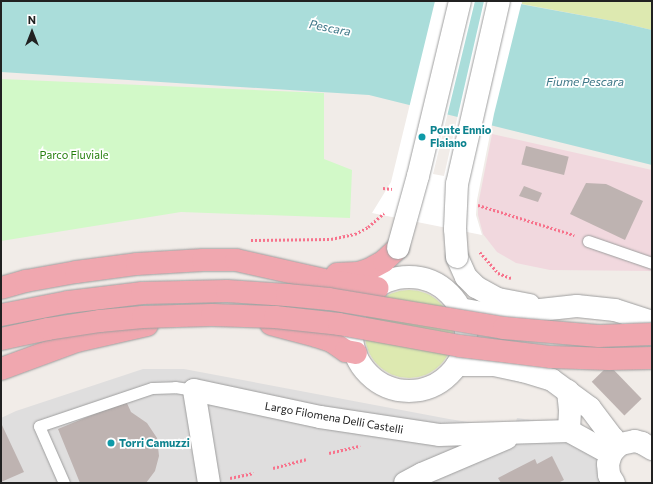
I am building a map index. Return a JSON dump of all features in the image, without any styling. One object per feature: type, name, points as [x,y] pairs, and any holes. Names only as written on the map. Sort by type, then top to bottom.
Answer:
[{"type":"highway","points":[[283,270],[340,274],[358,273],[384,262],[398,248]]},
{"type":"highway","points":[[1,288],[26,281],[76,272],[137,264],[236,260],[329,281],[382,285]]},
{"type":"highway","points":[[1,315],[68,302],[142,293],[226,292],[329,299],[504,328],[599,336],[652,334]]},
{"type":"highway","points":[[1,339],[48,329],[142,317],[212,315],[247,316],[339,324],[460,346],[551,357],[609,359],[652,358]]},
{"type":"highway","points":[[1,369],[77,341],[126,328],[172,321],[213,319],[258,322],[316,336],[331,342],[346,351],[356,353]]},
{"type":"street","points":[[382,285],[398,248],[418,176],[460,1]]},
{"type":"street","points":[[458,306],[455,223],[457,184],[499,1]]},
{"type":"street","points":[[457,257],[471,282],[490,295],[518,304],[560,307]]},
{"type":"street","points":[[403,278],[425,280],[446,291],[458,306],[466,327],[466,337],[462,356],[447,377],[434,385],[419,390],[403,390],[387,387],[374,378],[363,367],[356,353],[353,337],[354,320],[365,299],[382,285],[403,278]]},
{"type":"street","points":[[458,306],[495,315],[577,306],[615,310],[652,322]]},
{"type":"street","points":[[457,365],[494,365],[524,371],[552,380],[590,408],[613,438],[614,451],[608,470],[612,482]]},
{"type":"street","points":[[194,390],[218,481]]},
{"type":"street","name":"Largo Filomena Delli Castelli","points":[[194,390],[320,417],[427,434],[570,432],[614,451]]},
{"type":"street","points":[[406,483],[422,474],[505,438],[570,432],[568,392]]},
{"type":"street","points":[[614,451],[621,444],[635,441],[651,447]]},
{"type":"lane","points":[[588,241],[652,263]]},
{"type":"lane","points":[[64,483],[39,426],[152,388],[176,387],[194,390]]},
{"type":"path","points":[[493,208],[566,231],[588,241]]},
{"type":"path","points":[[244,240],[332,239],[355,234],[380,218],[387,209]]},
{"type":"path","points":[[478,248],[486,261],[498,273],[517,281]]},
{"type":"path","points":[[329,453],[365,445]]},
{"type":"path","points":[[273,468],[306,459]]},
{"type":"path","points":[[218,481],[253,473]]},
{"type":"shaded area","points":[[492,134],[652,170],[652,271],[550,270],[516,263],[497,252],[483,234],[478,215],[478,205]]},
{"type":"shaded area","points":[[143,369],[184,369],[449,419],[514,429],[517,418],[574,426],[583,425],[605,466],[603,483],[1,483],[1,418],[16,411]]},
{"type":"green space","points":[[522,1],[652,1],[652,30],[522,4]]},
{"type":"green space","name":"Parco Fluviale","points":[[1,79],[324,93],[324,159],[352,170],[350,218],[181,212],[1,241]]},
{"type":"green space","points":[[409,290],[426,294],[440,303],[449,317],[453,334],[449,351],[440,365],[426,374],[409,378],[392,374],[378,365],[369,351],[365,334],[369,317],[378,303],[392,294]]},
{"type":"water","name":"Fiume Pescara","points":[[1,1],[504,1],[618,22],[652,30],[652,165],[369,95],[1,72]]},
{"type":"pier","name":"Ponte Ennio Flaiano","points":[[435,1],[475,1],[433,174],[444,176],[484,1],[522,1],[494,114],[477,200],[476,215],[482,235],[372,213],[391,182]]},
{"type":"building","points":[[526,146],[569,157],[564,175],[521,164]]},
{"type":"building","points":[[586,183],[606,184],[643,201],[625,240],[570,214]]},
{"type":"building","points":[[524,186],[542,193],[538,202],[519,196]]},
{"type":"building","points":[[609,365],[642,399],[624,415],[592,382]]},
{"type":"building","name":"Torri Camuzzi","points":[[126,401],[131,412],[147,423],[157,438],[159,456],[155,471],[146,483],[80,483],[58,429]]},
{"type":"building","points":[[1,423],[24,472],[1,482]]},
{"type":"building","points":[[552,456],[564,480],[558,483],[501,483],[498,478],[535,459],[537,464]]},
{"type":"place","name":"Ponte Ennio Flaiano","points":[[422,137]]},
{"type":"place","name":"Torri Camuzzi","points":[[111,443]]},
{"type":"water label","name":"Pescara","points":[[330,28]]}]
